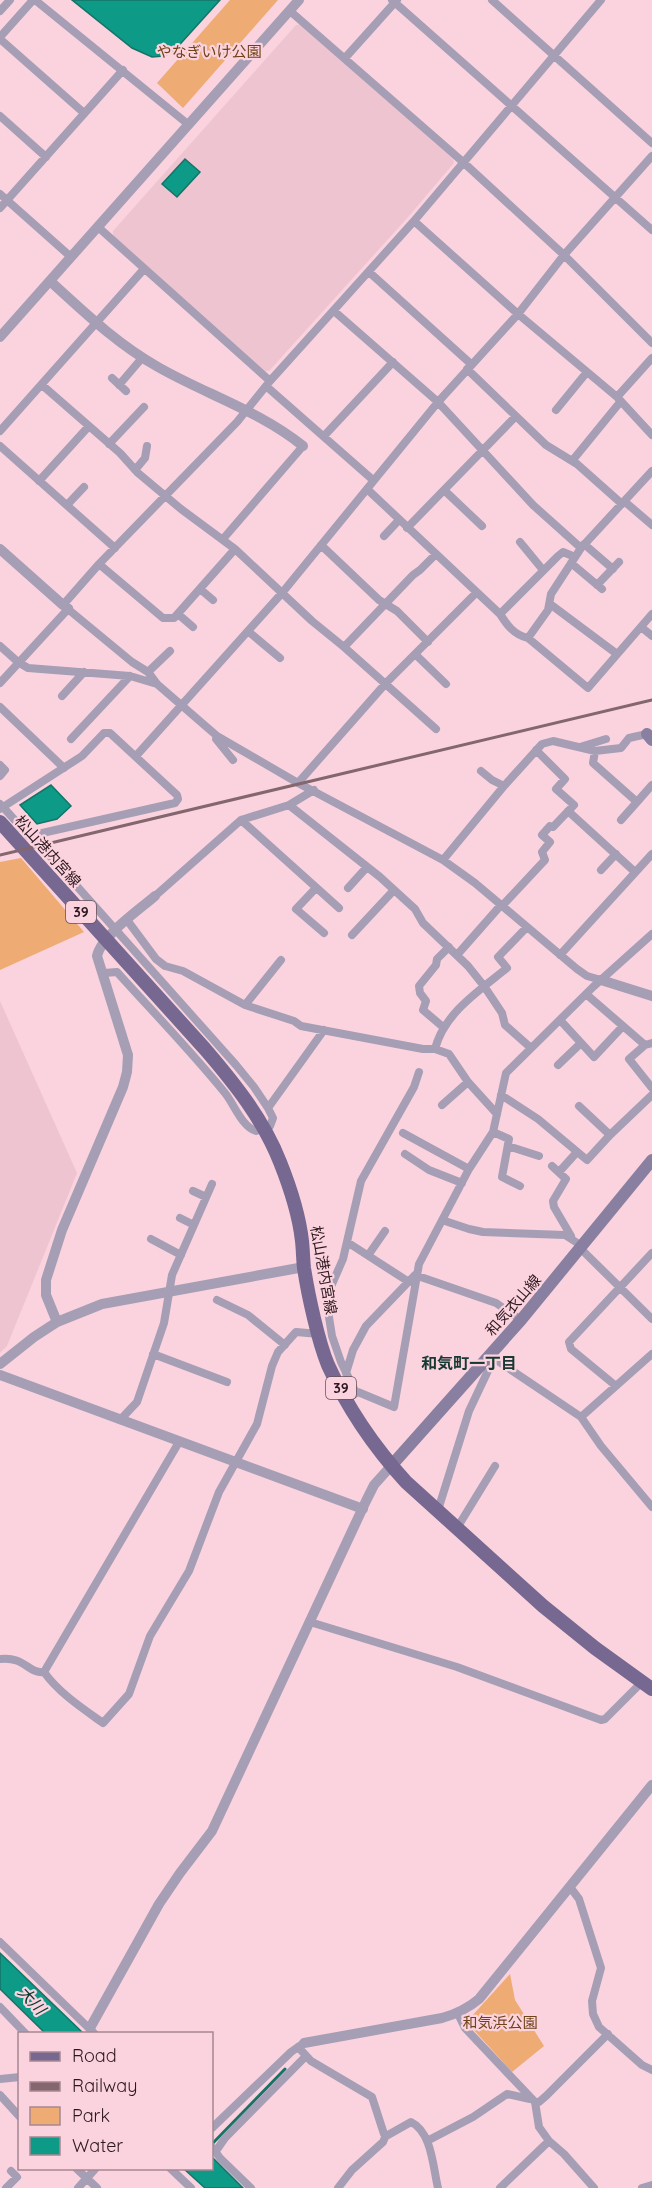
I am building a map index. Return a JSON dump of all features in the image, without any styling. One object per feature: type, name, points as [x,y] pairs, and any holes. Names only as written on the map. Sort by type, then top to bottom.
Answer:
[{"type":"main road","name":"松山港内宮線","points":[[0,822],[232,1080],[265,1129],[281,1163],[295,1206],[302,1240],[304,1267],[328,1364],[351,1396],[358,1421],[391,1466],[543,1606],[647,1685]]},
{"type":"main road","name":"和気衣山線","points":[[391,1466],[491,1356],[578,1244],[652,1160]]},
{"type":"street","points":[[0,11],[10,0]]},
{"type":"street","points":[[84,113],[0,38],[34,0],[189,125]]},
{"type":"street","points":[[0,337],[299,0]]},
{"type":"street","points":[[492,0],[652,143]]},
{"type":"street","points":[[345,58],[394,1],[652,230]]},
{"type":"street","points":[[0,682],[66,607],[99,564],[246,411],[414,221],[597,2]]},
{"type":"street","points":[[290,10],[463,162],[564,255],[652,343]]},
{"type":"street","points":[[0,208],[123,70]]},
{"type":"street","points":[[0,116],[46,157]]},
{"type":"street","points":[[136,756],[249,632],[438,402],[518,314],[564,255],[652,156]]},
{"type":"street","points":[[0,194],[71,257]]},
{"type":"street","points":[[414,221],[518,314],[619,399],[652,435]]},
{"type":"street","points":[[98,227],[373,480]]},
{"type":"street","points":[[0,431],[144,269]]},
{"type":"street","points":[[369,272],[469,366],[546,445],[572,461],[652,525]]},
{"type":"street","points":[[50,281],[96,323],[142,358],[246,411],[303,446],[223,539]]},
{"type":"street","points":[[334,311],[438,402],[534,505],[583,546],[616,566],[600,587],[563,552],[500,614]]},
{"type":"street","points":[[112,378],[123,388],[142,358]]},
{"type":"street","points":[[572,461],[652,358]]},
{"type":"street","points":[[324,436],[393,362]]},
{"type":"street","points":[[556,410],[587,372]]},
{"type":"street","points":[[42,385],[135,470],[235,549],[312,621],[386,683],[436,729]]},
{"type":"street","points":[[109,444],[144,407]]},
{"type":"street","points":[[407,528],[516,416]]},
{"type":"street","points":[[39,481],[89,426]]},
{"type":"street","points":[[0,446],[115,548]]},
{"type":"street","points":[[135,470],[146,458],[147,446]]},
{"type":"street","points":[[528,638],[548,610],[551,594],[583,546],[652,471]]},
{"type":"street","points":[[67,505],[84,487]]},
{"type":"street","points":[[367,489],[500,614],[512,630],[520,637],[528,638],[588,688],[652,614]]},
{"type":"street","points":[[444,490],[482,526]]},
{"type":"street","points":[[384,536],[399,520]]},
{"type":"street","points":[[520,542],[543,570]]},
{"type":"street","points":[[321,545],[385,604],[397,611],[428,642]]},
{"type":"street","points":[[0,549],[132,662],[148,672],[157,684],[217,736],[298,783],[443,860],[587,976],[652,996]]},
{"type":"street","points":[[99,564],[163,618],[170,619],[178,614],[235,549]]},
{"type":"street","points":[[344,647],[435,555]]},
{"type":"street","points":[[200,589],[213,600]]},
{"type":"street","points":[[298,783],[386,683],[476,593]]},
{"type":"street","points":[[549,604],[617,654]]},
{"type":"street","points":[[178,614],[193,627]]},
{"type":"street","points":[[641,627],[652,636]]},
{"type":"street","points":[[249,632],[280,658]]},
{"type":"street","points":[[0,646],[28,668],[130,676],[157,684]]},
{"type":"street","points":[[148,672],[170,651]]},
{"type":"street","points":[[415,654],[446,684]]},
{"type":"street","points":[[62,696],[84,672]]},
{"type":"street","points":[[71,739],[130,676]]},
{"type":"street","points":[[0,707],[64,768]]},
{"type":"street","points":[[104,733],[110,733],[177,795],[178,799],[176,802],[29,836],[1,806],[64,768],[82,756],[104,733]]},
{"type":"street","points":[[217,736],[216,739],[233,760]]},
{"type":"street","points":[[443,860],[542,744],[554,741],[595,751],[621,748],[629,738],[649,737]]},
{"type":"street","points":[[579,747],[606,738]]},
{"type":"street","points":[[457,955],[545,860],[542,852],[550,842],[542,835],[574,805],[556,789],[565,779],[536,750]]},
{"type":"street","points":[[595,751],[593,763],[637,802]]},
{"type":"street","points":[[0,765],[6,770],[0,776]]},
{"type":"street","points":[[481,771],[504,786]]},
{"type":"street","points":[[621,820],[652,785]]},
{"type":"street","points":[[57,1322],[46,1295],[46,1280],[62,1230],[123,1087],[127,1072],[128,1056],[97,956],[99,948],[114,931],[241,820],[289,805],[314,790]]},
{"type":"street","points":[[289,805],[367,867],[415,909],[423,922],[457,955],[484,986],[502,1012],[505,1025],[531,1048]]},
{"type":"street","points":[[568,811],[635,872]]},
{"type":"street","points":[[241,820],[339,908]]},
{"type":"street","points":[[601,870],[615,854]]},
{"type":"street","points":[[560,955],[652,854]]},
{"type":"street","points":[[50,856],[114,931],[236,1065],[268,1108],[273,1119],[270,1125],[256,1131],[250,1129],[210,1074],[117,972],[104,973]]},
{"type":"street","points":[[348,888],[367,867]]},
{"type":"street","points":[[316,888],[296,909],[324,933]]},
{"type":"street","points":[[351,935],[394,890]]},
{"type":"street","points":[[127,921],[160,963],[183,971],[245,1005],[294,1021],[301,1026],[423,1049],[435,1048],[449,1054],[468,1082],[497,1114]]},
{"type":"street","points":[[435,1048],[443,1027],[453,1015],[507,968],[498,957],[527,927]]},
{"type":"street","points":[[419,1072],[414,1088],[362,1181],[343,1259],[329,1286],[326,1298],[332,1336],[346,1372],[351,1396],[358,1392],[394,1407],[412,1279],[469,1169],[493,1132],[509,1069],[652,934]]},
{"type":"street","points":[[443,1027],[423,1010],[426,1001],[420,993],[419,986],[436,965],[437,959],[449,947]]},
{"type":"street","points":[[245,1005],[280,960]]},
{"type":"street","points":[[586,994],[623,1026],[649,1044],[629,1059],[652,1088]]},
{"type":"street","points":[[560,1020],[594,1057],[623,1026]]},
{"type":"street","points":[[268,1108],[324,1030]]},
{"type":"street","points":[[558,1065],[581,1043]]},
{"type":"street","points":[[442,1105],[468,1082]]},
{"type":"street","points":[[501,1095],[538,1119],[587,1161],[610,1135],[652,1095]]},
{"type":"street","points":[[579,1106],[610,1135]]},
{"type":"street","points":[[493,1132],[509,1140],[502,1176],[520,1186]]},
{"type":"street","points":[[403,1133],[469,1169]]},
{"type":"street","points":[[507,1146],[539,1156]]},
{"type":"street","points":[[560,1172],[577,1152]]},
{"type":"street","points":[[405,1154],[429,1170],[462,1183]]},
{"type":"street","points":[[552,1166],[566,1179],[554,1202],[556,1215],[578,1244],[652,1319]]},
{"type":"street","points":[[120,1420],[137,1402],[164,1323],[172,1275],[212,1184]]},
{"type":"street","points":[[193,1191],[207,1197]]},
{"type":"street","points":[[180,1218],[194,1225]]},
{"type":"street","points":[[442,1220],[483,1232],[566,1235],[578,1244]]},
{"type":"street","points":[[369,1254],[385,1231]]},
{"type":"street","points":[[151,1239],[181,1255]]},
{"type":"street","points":[[348,1242],[412,1279],[496,1303],[521,1320]]},
{"type":"street","points":[[616,1386],[571,1349],[569,1342],[652,1252]]},
{"type":"street","points":[[0,1364],[33,1337],[57,1322],[102,1304],[304,1267]]},
{"type":"street","points":[[346,1372],[353,1350],[366,1326],[412,1279]]},
{"type":"street","points":[[217,1300],[248,1316],[285,1344]]},
{"type":"street","points":[[44,1672],[50,1681],[103,1723],[129,1694],[150,1636],[189,1571],[219,1492],[257,1424],[272,1366],[278,1352],[296,1332],[319,1334]]},
{"type":"street","points":[[153,1354],[227,1382]]},
{"type":"street","points":[[581,1417],[652,1354]]},
{"type":"street","points":[[438,1510],[469,1410],[491,1356],[581,1417],[652,1507]]},
{"type":"street","points":[[0,1375],[363,1509]]},
{"type":"street","points":[[44,1672],[179,1442]]},
{"type":"street","points":[[0,1942],[89,2031],[170,1887],[212,1831],[374,1485],[391,1466]]},
{"type":"street","points":[[457,1528],[495,1466]]},
{"type":"street","points":[[310,1622],[457,1667],[601,1720],[647,1685]]},
{"type":"street","points":[[0,1659],[18,1660],[38,1673],[44,1672]]},
{"type":"street","points":[[213,2127],[301,2045],[458,2014],[479,1999],[652,1785]]},
{"type":"street","points":[[570,1887],[579,1899],[601,1968],[592,2001],[593,2014],[600,2027],[642,2065],[652,2070]]},
{"type":"street","points":[[0,2007],[24,2032]]},
{"type":"street","points":[[458,2014],[465,2028],[533,2101],[538,2124],[549,2141],[564,2154],[594,2188]]},
{"type":"street","points":[[507,2094],[538,2102],[608,2034]]},
{"type":"street","points":[[301,2045],[305,2057],[372,2097],[386,2135]]},
{"type":"street","points":[[251,2188],[220,2158],[214,2149],[305,2057]]},
{"type":"street","points":[[0,2079],[18,2077]]},
{"type":"street","points":[[427,2141],[473,2117],[507,2094],[513,2085],[513,2080]]},
{"type":"street","points":[[0,2095],[18,2115]]},
{"type":"street","points":[[338,2188],[352,2170],[383,2142],[386,2135],[411,2122],[427,2141],[438,2188]]},
{"type":"street","points":[[500,2188],[549,2141]]},
{"type":"street","points":[[77,2170],[97,2188]]},
{"type":"street","points":[[78,2188],[95,2170]]},
{"type":"street","points":[[172,2170],[191,2188]]},
{"type":"street","points":[[6,2188],[18,2177],[12,2171]]},
{"type":"street","points":[[642,2188],[652,2185]]},
{"type":"shaded area","points":[[301,24],[453,159],[454,163],[269,371],[265,371],[113,236],[113,231],[296,25]]},
{"type":"shaded area","points":[[0,1001],[77,1173],[7,1346],[0,1353]]},
{"type":"green space","name":"やなぎいけ公園","points":[[230,0],[278,0],[183,108],[157,83]]},
{"type":"green space","points":[[21,858],[84,932],[0,970],[0,862]]},
{"type":"green space","name":"和気浜公園","points":[[510,1974],[515,2000],[544,2046],[512,2072],[472,2028],[470,2022],[471,2017]]},
{"type":"water","points":[[72,0],[220,0],[174,51],[164,56],[152,57],[132,48]]},
{"type":"water","points":[[185,159],[200,172],[177,197],[162,184]]},
{"type":"water","points":[[51,785],[71,806],[57,819],[37,824],[20,805]]},
{"type":"water","name":"大川","points":[[0,1953],[82,2032],[44,2032],[0,1989]]},
{"type":"water","points":[[213,2158],[243,2188],[205,2188],[185,2170],[213,2170]]},
{"type":"waterway","points":[[213,2143],[285,2069]]},
{"type":"railway","points":[[0,855],[652,700]]},
{"type":"district","name":"和気町一丁目","points":[[469,1363]]}]
